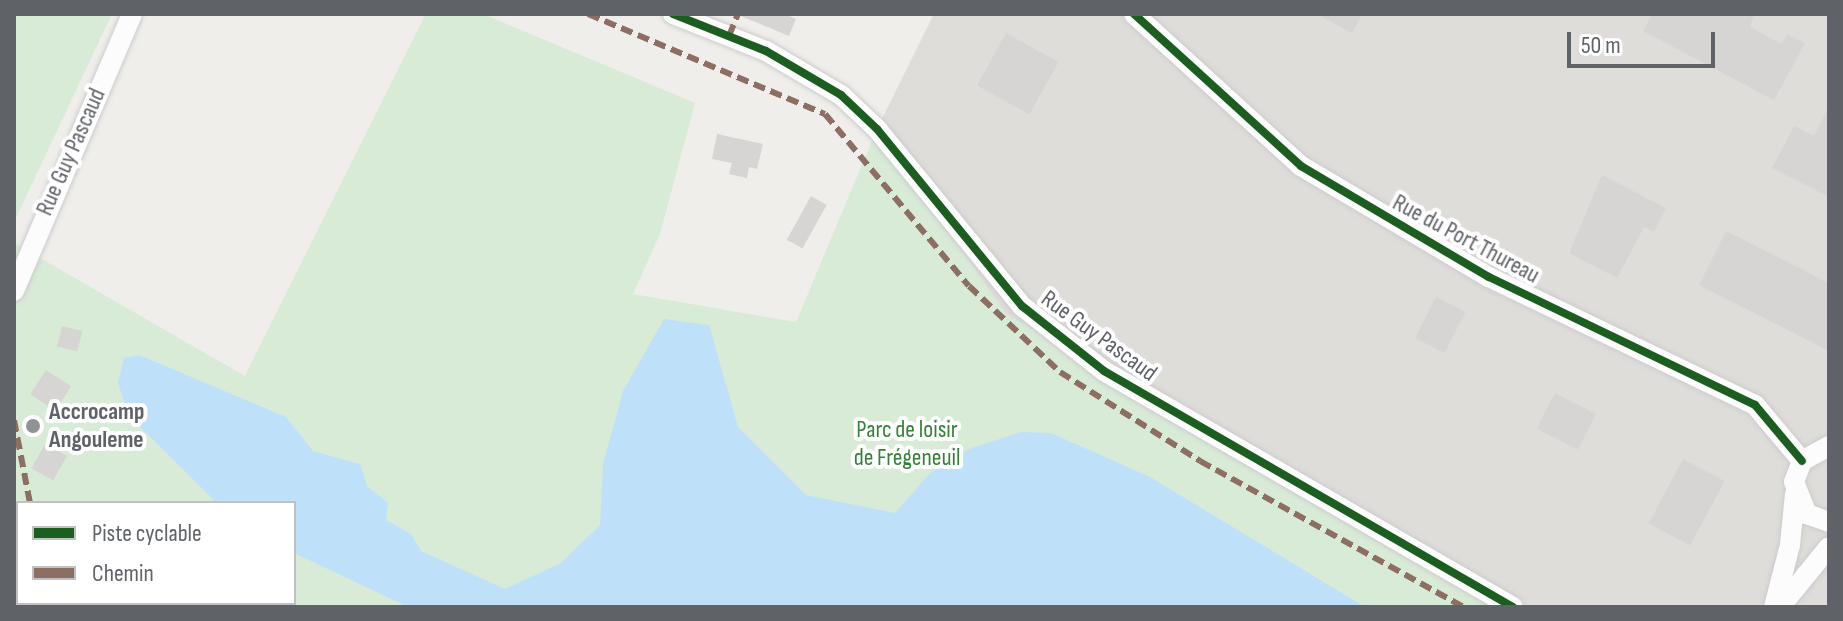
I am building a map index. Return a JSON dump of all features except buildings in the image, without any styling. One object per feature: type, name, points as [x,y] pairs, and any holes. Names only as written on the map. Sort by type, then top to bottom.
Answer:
[{"type":"street","name":"Rue Guy Pascaud","points":[[14,291],[132,14]]},
{"type":"street","name":"Rue Guy Pascaud","points":[[673,14],[766,51],[841,95],[877,129],[1022,306],[1104,371],[1513,607]]},
{"type":"street","name":"Rue du Port Thureau","points":[[1134,14],[1301,166],[1489,277],[1755,405],[1783,431],[1802,461]]},
{"type":"street","points":[[1774,607],[1790,545],[1802,461],[1829,446]]},
{"type":"street","points":[[1795,494],[1807,514],[1829,522]]},
{"type":"street","points":[[1780,607],[1829,547]]},
{"type":"shaded area","points":[[934,14],[1829,14],[1829,607],[1482,607],[1005,313],[877,129]]},
{"type":"green space","points":[[14,14],[112,14],[14,222]]},
{"type":"green space","name":"Parc de loisir de Frégeneuil","points":[[426,14],[483,14],[695,103],[660,234],[633,294],[796,322],[877,129],[1005,313],[1497,607],[14,607],[14,243],[245,376]]},
{"type":"water","points":[[664,319],[709,325],[738,427],[806,495],[895,513],[929,474],[969,449],[1021,432],[1051,433],[1150,477],[1365,607],[408,607],[296,554],[296,501],[215,501],[129,416],[118,383],[124,358],[139,355],[286,417],[313,451],[360,464],[367,486],[388,503],[386,520],[411,534],[421,551],[505,589],[561,563],[600,525],[603,464],[623,391]]},
{"type":"marked path","points":[[588,14],[825,114],[969,286],[1060,372],[1200,461],[1463,607]]},
{"type":"marked path","points":[[729,36],[738,14]]},
{"type":"marked path","points":[[14,420],[30,501]]},
{"type":"marked path","points":[[125,605],[129,607]]},
{"type":"cycle path","points":[[673,14],[766,51],[841,95],[877,129],[1022,306],[1104,371],[1513,607]]},
{"type":"cycle path","points":[[1134,14],[1301,166],[1489,277],[1755,405],[1802,461]]},
{"type":"place","name":"Accrocamp Angouleme","points":[[33,426]]}]
